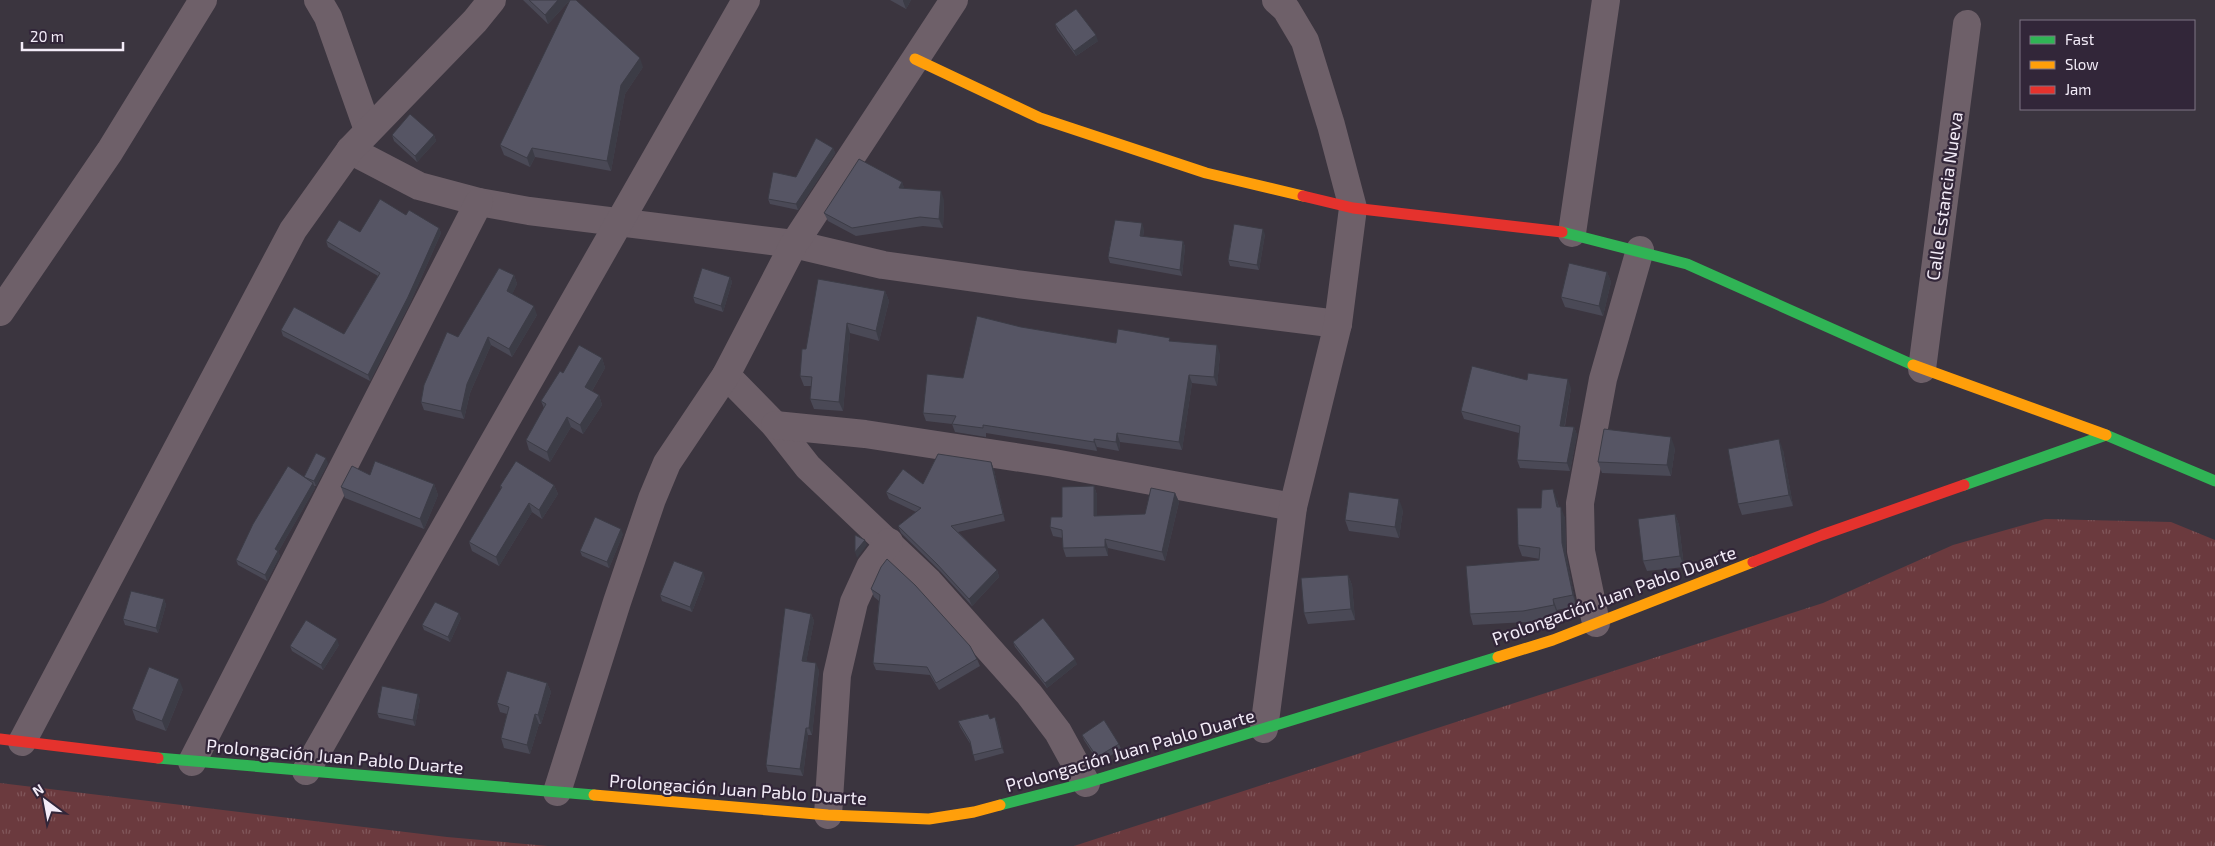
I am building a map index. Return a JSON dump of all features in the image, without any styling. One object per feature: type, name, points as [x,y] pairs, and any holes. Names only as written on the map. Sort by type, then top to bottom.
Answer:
[{"type":"street","points":[[0,312],[110,151],[203,0]]},
{"type":"street","points":[[318,0],[328,17],[359,140],[419,186],[479,202],[529,211],[794,244],[883,265],[1338,324]]},
{"type":"street","points":[[11,741],[293,230],[359,140],[475,21],[492,0]]},
{"type":"street","points":[[306,771],[746,0]]},
{"type":"street","points":[[557,792],[652,499],[667,463],[726,375],[794,244],[954,0]]},
{"type":"street","points":[[1264,729],[1293,507],[1338,324],[1353,208],[1331,125],[1305,41],[1286,10],[1276,0]]},
{"type":"street","points":[[1572,232],[1606,0]]},
{"type":"street","name":"Calle Estancia Nueva","points":[[1922,369],[1967,24]]},
{"type":"street","points":[[915,59],[1040,118],[1206,173],[1353,208],[1572,232],[1687,264],[1922,369],[2106,435],[2215,481]]},
{"type":"street","points":[[192,762],[479,202]]},
{"type":"street","points":[[1596,623],[1581,551],[1580,503],[1604,379],[1640,250]]},
{"type":"street","points":[[726,375],[775,426],[808,467],[930,582],[1028,694],[1058,732],[1086,783]]},
{"type":"street","points":[[775,426],[866,434],[1054,464],[1293,507]]},
{"type":"street","name":"Prolongación Juan Pablo Duarte","points":[[11,741],[192,762],[828,815],[929,819],[974,812],[1086,783],[1553,640],[1822,535],[2106,435]]},
{"type":"street","points":[[828,815],[837,676],[854,602],[870,567],[889,542]]},
{"type":"green space","points":[[2045,519],[2171,522],[2215,540],[2215,846],[1074,846],[1823,603],[1953,545]]},
{"type":"green space","points":[[0,783],[447,837],[548,846],[0,846]]},
{"type":"building","points":[[529,0],[558,0],[545,15]]},
{"type":"building","points":[[570,0],[576,0],[640,58],[621,85],[607,161],[532,148],[527,158],[500,145]]},
{"type":"building","points":[[1076,9],[1096,35],[1074,51],[1055,24]]},
{"type":"building","points":[[410,114],[434,135],[415,156],[392,135]]},
{"type":"building","points":[[816,138],[833,148],[796,204],[768,199],[773,172],[796,177]]},
{"type":"building","points":[[859,159],[902,182],[899,188],[941,191],[939,219],[920,217],[852,228],[824,213]]},
{"type":"building","points":[[380,199],[406,215],[409,210],[439,228],[408,297],[368,375],[281,330],[294,307],[344,334],[380,273],[326,241],[339,220],[360,232]]},
{"type":"building","points":[[1115,220],[1142,223],[1140,236],[1183,241],[1180,270],[1108,257]]},
{"type":"building","points":[[1234,224],[1263,229],[1257,265],[1228,260]]},
{"type":"building","points":[[1569,263],[1607,272],[1599,306],[1561,297]]},
{"type":"building","points":[[499,268],[514,275],[507,291],[534,306],[509,349],[488,337],[467,384],[461,411],[421,402],[424,385],[447,332],[458,337]]},
{"type":"building","points":[[702,268],[730,277],[721,306],[693,297]]},
{"type":"building","points":[[818,279],[885,291],[876,331],[847,323],[839,402],[810,399],[812,377],[800,376],[802,349],[806,349]]},
{"type":"building","points":[[977,316],[1021,327],[1116,343],[1118,329],[1170,338],[1169,341],[1217,345],[1214,377],[1189,375],[1179,442],[1117,433],[1116,442],[1094,439],[1094,442],[983,425],[983,428],[952,424],[956,416],[923,413],[927,374],[963,378]]},
{"type":"building","points":[[579,345],[602,358],[585,387],[599,395],[580,425],[567,417],[547,452],[526,440],[546,404],[541,401],[560,371],[563,373]]},
{"type":"building","points":[[1472,366],[1527,380],[1528,373],[1568,379],[1560,426],[1574,427],[1567,463],[1517,460],[1520,426],[1461,411]]},
{"type":"building","points":[[1604,429],[1671,437],[1667,465],[1598,462]]},
{"type":"building","points":[[1779,439],[1789,495],[1738,504],[1728,449]]},
{"type":"building","points":[[316,453],[326,458],[314,481],[304,477]]},
{"type":"building","points":[[938,454],[991,462],[1003,514],[951,526],[997,570],[969,599],[898,526],[921,508],[886,492],[903,469],[923,484]]},
{"type":"building","points":[[375,461],[434,484],[420,519],[341,487],[352,466],[370,475]]},
{"type":"building","points":[[516,461],[554,485],[539,510],[529,503],[496,557],[469,542]]},
{"type":"building","points":[[288,466],[313,483],[275,549],[278,551],[265,575],[236,560],[253,524]]},
{"type":"building","points":[[1094,486],[1094,516],[1145,514],[1151,488],[1175,493],[1162,552],[1105,539],[1105,547],[1063,548],[1062,530],[1050,527],[1051,517],[1062,517],[1062,487]]},
{"type":"building","points":[[1553,489],[1557,507],[1561,507],[1562,543],[1573,595],[1553,599],[1554,605],[1523,611],[1470,614],[1466,566],[1539,560],[1540,548],[1518,545],[1517,508],[1541,508],[1542,490]]},
{"type":"building","points":[[1349,492],[1399,499],[1395,527],[1345,520]]},
{"type":"building","points":[[1675,514],[1680,556],[1643,561],[1638,519]]},
{"type":"building","points":[[595,517],[621,529],[607,562],[580,551]]},
{"type":"building","points":[[855,535],[865,540],[855,552]]},
{"type":"building","points":[[887,559],[915,585],[970,646],[977,659],[936,683],[927,667],[873,663],[880,595],[871,589],[881,567]]},
{"type":"building","points":[[674,561],[703,572],[690,607],[660,595]]},
{"type":"building","points":[[1348,575],[1351,609],[1304,613],[1301,578]]},
{"type":"building","points":[[131,591],[164,599],[156,628],[123,619]]},
{"type":"building","points":[[435,602],[459,613],[448,637],[422,625]]},
{"type":"building","points":[[785,608],[811,614],[802,661],[816,663],[809,728],[806,728],[800,769],[766,765]]},
{"type":"building","points":[[1043,618],[1075,659],[1045,683],[1013,642]]},
{"type":"building","points":[[306,620],[337,639],[321,665],[290,646]]},
{"type":"building","points":[[149,667],[179,679],[162,721],[132,709]]},
{"type":"building","points":[[507,671],[547,683],[538,715],[535,714],[527,745],[501,738],[509,707],[497,703]]},
{"type":"building","points":[[382,686],[418,694],[413,720],[377,713]]},
{"type":"building","points":[[988,714],[990,719],[995,717],[1002,748],[973,755],[970,741],[958,721]]},
{"type":"building","points":[[1104,720],[1119,744],[1097,757],[1082,735]]},
{"type":"traffic: fast","points":[[1562,232],[1687,264],[1913,365]]},
{"type":"traffic: fast","points":[[1964,485],[2106,435],[2215,481]]},
{"type":"traffic: fast","points":[[1000,805],[1086,783],[1498,657]]},
{"type":"traffic: fast","points":[[158,758],[594,795]]},
{"type":"traffic: slow","points":[[915,59],[1040,118],[1206,173],[1303,196]]},
{"type":"traffic: slow","points":[[1913,365],[2106,435]]},
{"type":"traffic: slow","points":[[1498,657],[1553,640],[1753,562]]},
{"type":"traffic: slow","points":[[594,795],[828,815],[929,819],[974,812],[1000,805]]},
{"type":"traffic: jam","points":[[1303,196],[1353,208],[1562,232]]},
{"type":"traffic: jam","points":[[1753,562],[1822,535],[1964,485]]},
{"type":"traffic: jam","points":[[0,739],[158,758]]}]
